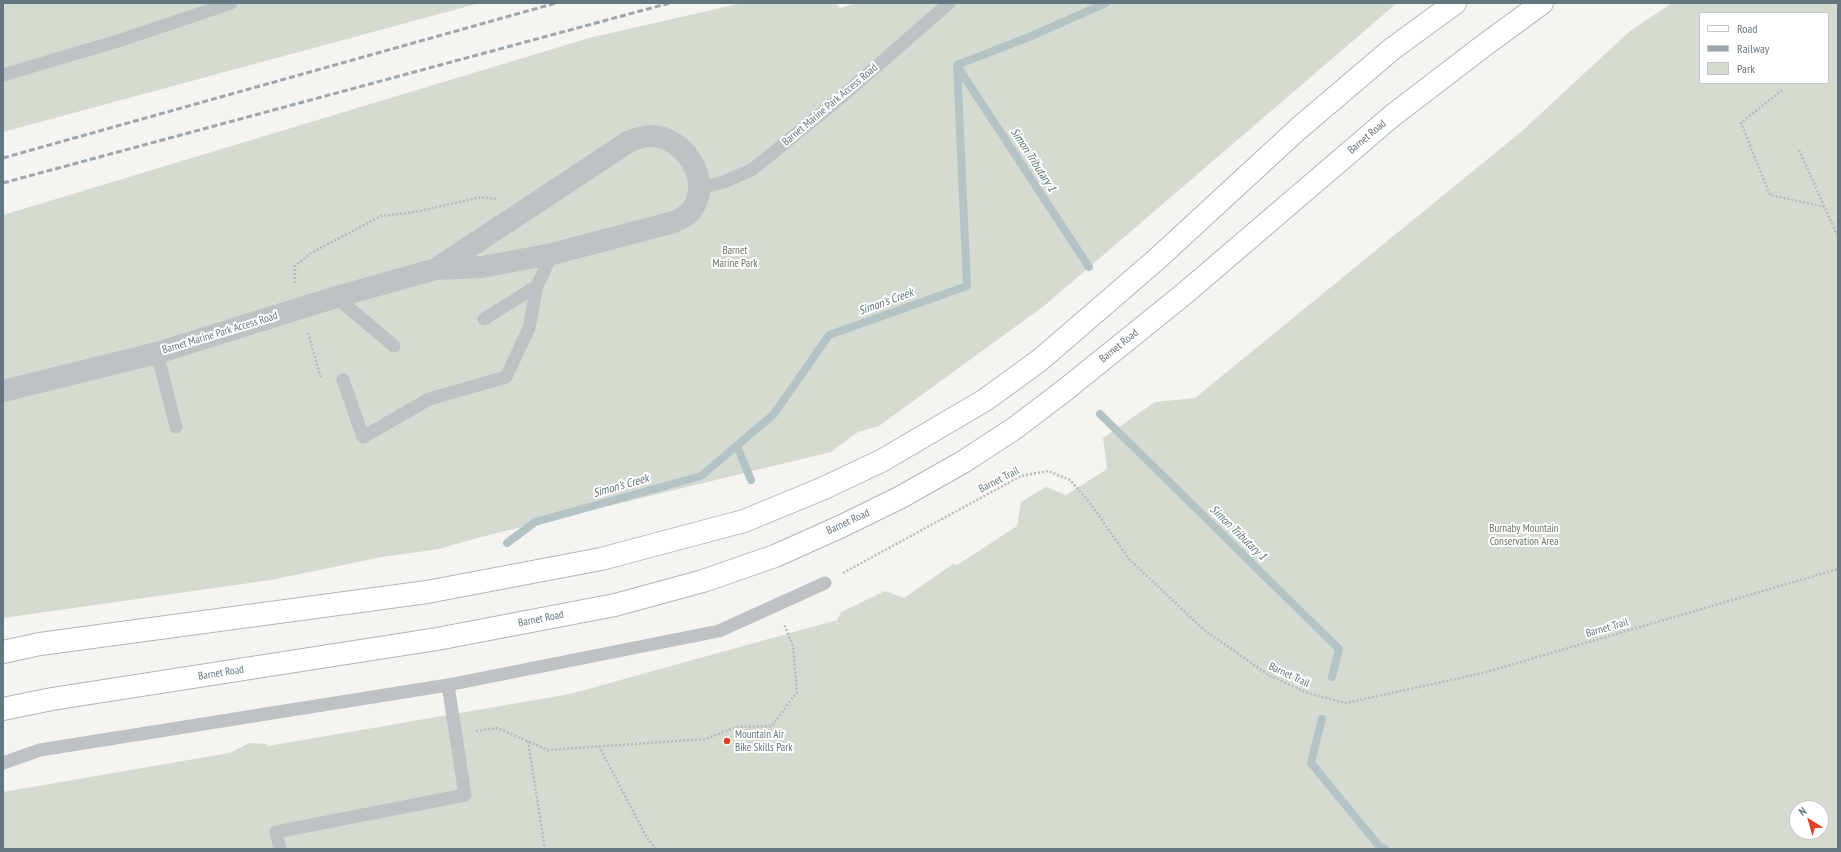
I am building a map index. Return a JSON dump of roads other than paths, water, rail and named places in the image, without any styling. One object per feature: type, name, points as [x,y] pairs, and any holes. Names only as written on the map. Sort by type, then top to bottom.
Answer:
[{"type":"main road","points":[[3,652],[55,642],[427,592],[601,559],[744,520],[824,488],[883,460],[985,400],[1040,360],[1157,258],[1298,130],[1392,49],[1455,3]]},
{"type":"main road","name":"Barnet Road","points":[[3,709],[52,699],[437,639],[615,604],[710,579],[775,556],[842,526],[901,497],[963,462],[1015,428],[1065,390],[1184,294],[1392,116],[1542,3]]},
{"type":"street","points":[[652,136],[674,143],[684,151],[698,176],[700,188],[699,197],[693,209],[686,216],[674,222],[552,254],[482,267],[436,268],[628,142],[638,138],[652,136]]},
{"type":"street","name":"Barnet Marine Park Access Road","points":[[3,391],[157,353],[336,297],[436,268]]},
{"type":"lane","points":[[3,75],[122,40],[232,3]]},
{"type":"lane","name":"Barnet Marine Park Access Road","points":[[700,188],[724,182],[753,169],[839,99],[949,3]]},
{"type":"lane","points":[[343,380],[364,437],[429,399],[506,377],[529,328],[537,286],[552,254]]},
{"type":"lane","points":[[484,319],[537,286]]},
{"type":"lane","points":[[336,297],[394,346]]},
{"type":"lane","points":[[157,353],[176,426]]},
{"type":"lane","points":[[3,763],[40,750],[448,685],[719,630],[825,583]]},
{"type":"lane","points":[[280,849],[276,832],[465,795],[448,685]]},
{"type":"waterway","name":"Simon's Creek","points":[[957,65],[1029,37],[1106,3]]},
{"type":"waterway","name":"Simon's Creek","points":[[507,543],[535,522],[701,476],[774,414],[829,335],[967,286],[957,65]]},
{"type":"waterway","name":"Simon Tributary 1","points":[[957,66],[1089,267]]},
{"type":"waterway","name":"Simon Tributary 1","points":[[1100,414],[1339,649],[1332,677]]},
{"type":"waterway","points":[[737,446],[751,480]]},
{"type":"waterway","points":[[1322,719],[1311,763],[1380,847],[1385,849]]},
{"type":"railway","points":[[3,158],[556,3]]},
{"type":"railway","points":[[3,183],[670,3]]},
{"type":"place","name":"Mountain Air Bike Skills Park","points":[[727,741]]},
{"type":"park label","name":"Barnet Marine Park","points":[[735,257]]},
{"type":"park label","name":"Burnaby Mountain Conservation Area","points":[[1524,535]]}]
